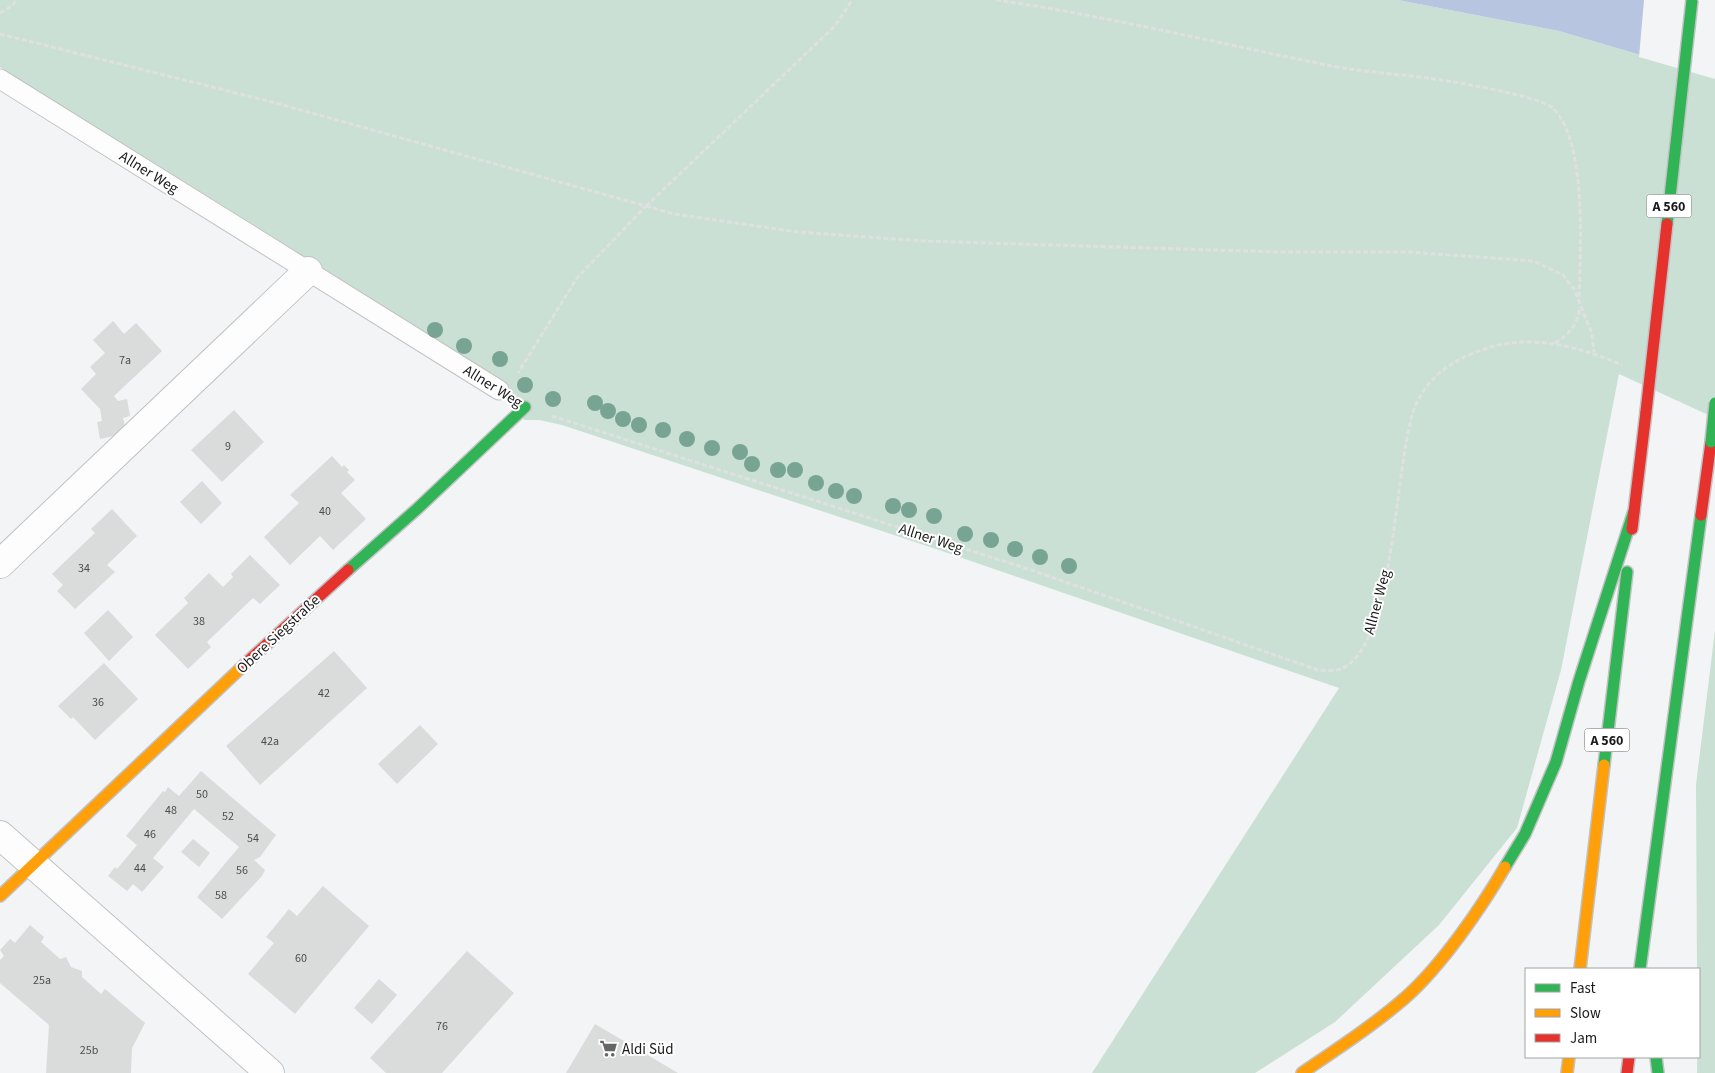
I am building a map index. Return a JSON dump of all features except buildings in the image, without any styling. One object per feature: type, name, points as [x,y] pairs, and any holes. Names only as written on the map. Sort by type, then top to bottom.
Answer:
[{"type":"main road","name":"A 560","points":[[1580,968],[1646,412],[1692,0]]},
{"type":"main road","points":[[1640,968],[1715,403]]},
{"type":"main road","name":"Obere Siegstraße","points":[[0,896],[306,605],[417,508],[524,407]]},
{"type":"main road","points":[[1302,1073],[1407,996],[1454,942],[1491,891],[1520,842],[1556,762],[1579,682],[1634,511]]},
{"type":"main road","points":[[1656,941],[1657,839]]},
{"type":"main road","points":[[1567,1073],[1569,1058]]},
{"type":"main road","points":[[1627,1073],[1629,1058]]},
{"type":"main road","points":[[1656,1058],[1658,1073]]},
{"type":"street","points":[[0,564],[308,271]]},
{"type":"street","points":[[0,835],[270,1073]]},
{"type":"lane","name":"Allner Weg","points":[[0,79],[502,392]]},
{"type":"path","points":[[0,13],[12,6],[17,0]]},
{"type":"path","points":[[502,392],[577,278],[646,206],[835,26],[852,0]]},
{"type":"path","points":[[996,0],[1052,8],[1334,66],[1446,81],[1538,100],[1554,108],[1564,124],[1574,154],[1580,210],[1580,312],[1568,336],[1554,344]]},
{"type":"path","points":[[0,34],[272,102],[674,214],[798,232],[923,241],[1279,252],[1409,252],[1534,261],[1563,274],[1574,289],[1592,334],[1595,353]]},
{"type":"path","name":"Allner Weg","points":[[524,407],[1031,570],[1318,670],[1338,670],[1352,660],[1367,641],[1377,612],[1384,584],[1410,430],[1417,402],[1435,376],[1455,361],[1487,348],[1522,341],[1554,344],[1595,353],[1629,368]]},
{"type":"green space","points":[[0,0],[1398,0],[1559,31],[1715,77],[1715,418],[1619,374],[1561,670],[1517,828],[1439,925],[1335,1022],[1255,1073],[1092,1073],[1339,688],[939,550],[562,425],[539,420],[524,420],[512,393],[246,227],[0,67]]},
{"type":"green space","points":[[1715,630],[1715,1073],[1697,1073],[1697,1058],[1700,1058],[1700,968],[1697,968],[1696,785]]},
{"type":"water","points":[[1398,0],[1715,0],[1715,77],[1559,31]]},
{"type":"pier","points":[[1644,0],[1715,0],[1715,79],[1639,57]]},
{"type":"traffic: fast","points":[[1667,224],[1692,0]]},
{"type":"traffic: fast","points":[[1711,442],[1715,403]]},
{"type":"traffic: fast","points":[[348,570],[417,509],[525,407]]},
{"type":"traffic: fast","points":[[1505,867],[1525,834],[1556,762],[1579,681],[1634,511]]},
{"type":"traffic: fast","points":[[1640,968],[1701,515]]},
{"type":"traffic: fast","points":[[1604,765],[1627,572]]},
{"type":"traffic: fast","points":[[1656,1058],[1658,1073]]},
{"type":"traffic: slow","points":[[0,896],[244,665]]},
{"type":"traffic: slow","points":[[1580,968],[1604,765]]},
{"type":"traffic: slow","points":[[1302,1073],[1381,1017],[1420,984],[1447,953],[1505,867]]},
{"type":"traffic: slow","points":[[1567,1073],[1569,1058]]},
{"type":"traffic: jam","points":[[1646,412],[1667,224]]},
{"type":"traffic: jam","points":[[1632,529],[1646,412]]},
{"type":"traffic: jam","points":[[1701,515],[1711,442]]},
{"type":"traffic: jam","points":[[244,665],[348,570]]},
{"type":"traffic: jam","points":[[1627,1073],[1629,1058]]},
{"type":"place","name":"Aldi Süd","points":[[608,1049]]}]
